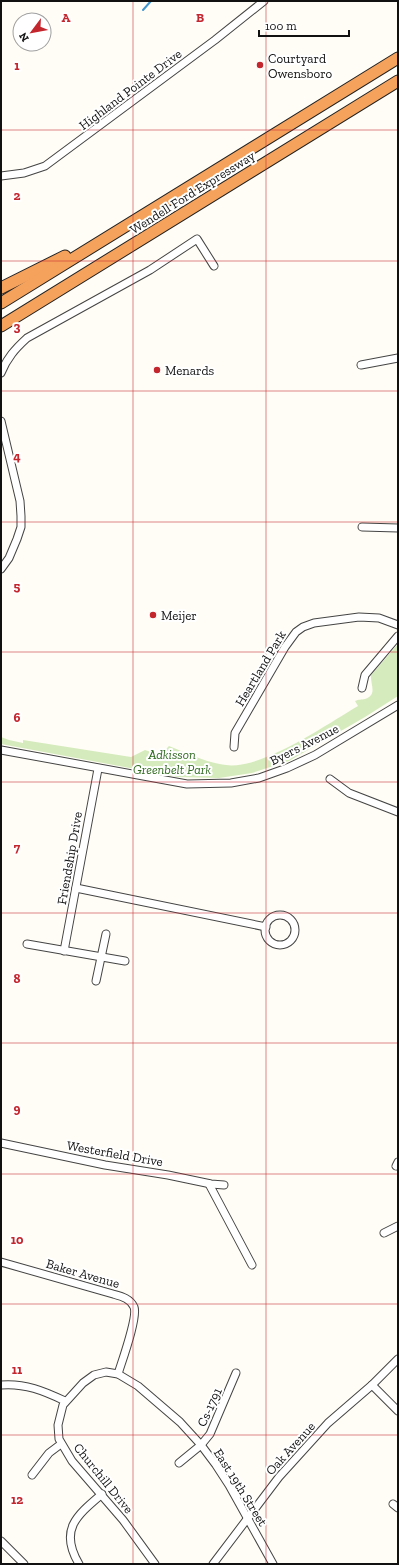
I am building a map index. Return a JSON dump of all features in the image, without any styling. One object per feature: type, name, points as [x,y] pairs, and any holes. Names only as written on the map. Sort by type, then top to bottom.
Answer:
[{"type":"highway","name":"Wendell Ford Expressway","points":[[1,303],[398,58]]},
{"type":"highway","name":"Wendell Ford Expressway","points":[[1,326],[398,81]]},
{"type":"highway","points":[[1,288],[146,214]]},
{"type":"street","name":"Highland Pointe Drive","points":[[1,176],[24,173],[45,166],[215,40],[264,1]]},
{"type":"street","points":[[1,373],[5,362],[14,349],[27,338],[150,270],[197,239],[214,266]]},
{"type":"street","points":[[361,365],[398,358]]},
{"type":"street","points":[[1,421],[20,501],[21,516],[21,527],[10,558],[1,569]]},
{"type":"street","points":[[362,528],[398,528]]},
{"type":"street","points":[[1,560],[12,551]]},
{"type":"street","name":"Heartland Park","points":[[234,747],[235,733],[285,646],[296,632],[311,624],[359,617],[379,618],[398,625]]},
{"type":"street","points":[[362,688],[365,675],[398,636]]},
{"type":"street","name":"Byers Avenue","points":[[1,750],[98,769],[187,784],[231,784],[259,778],[288,768],[315,755],[398,705]]},
{"type":"street","name":"Friendship Drive","points":[[64,951],[98,769]]},
{"type":"street","points":[[330,780],[349,794],[398,812]]},
{"type":"street","points":[[76,888],[266,927]]},
{"type":"street","points":[[275,916],[285,916],[292,922],[294,936],[287,943],[278,945],[269,940],[266,936],[266,927],[275,916]]},
{"type":"street","points":[[96,981],[106,934]]},
{"type":"street","points":[[27,944],[125,961]]},
{"type":"street","name":"Westerfield Drive","points":[[1,1143],[105,1165],[168,1175],[209,1184],[224,1185]]},
{"type":"street","points":[[209,1184],[252,1265]]},
{"type":"street","points":[[384,1233],[398,1226]]},
{"type":"street","name":"Baker Avenue","points":[[1,1262],[127,1299],[134,1307],[134,1318],[118,1374]]},
{"type":"street","name":"Oak Avenue","points":[[212,1564],[279,1477],[328,1423],[372,1385],[398,1359]]},
{"type":"street","points":[[1,1385],[24,1385],[39,1389],[65,1401],[83,1383],[94,1375],[106,1372],[118,1374]]},
{"type":"street","name":"Cs-1791","points":[[179,1463],[201,1445],[210,1434],[216,1423],[236,1373]]},
{"type":"street","name":"East 19th Street","points":[[118,1374],[138,1386],[159,1403],[180,1422],[201,1445],[228,1485],[273,1564]]},
{"type":"street","points":[[372,1385],[398,1411]]},
{"type":"street","name":"Churchill Drive","points":[[65,1401],[61,1410],[58,1425],[58,1435],[61,1444],[72,1462],[102,1494],[155,1564]]},
{"type":"street","points":[[32,1475],[49,1453],[61,1444]]},
{"type":"street","points":[[79,1564],[70,1543],[72,1525],[82,1511],[102,1494]]},
{"type":"street","points":[[1,1541],[24,1564]]},
{"type":"green space","name":"Adkisson Greenbelt Park","points":[[398,644],[398,696],[289,761],[252,773],[219,778],[178,777],[1,744],[1,737],[23,743],[23,740],[131,757],[145,750],[160,755],[169,746],[212,762],[226,765],[241,765],[275,753],[294,744],[358,706],[355,701],[365,699],[371,695],[371,675]]},
{"type":"waterway","points":[[143,10],[151,1]]},
{"type":"place","name":"Courtyard Owensboro","points":[[260,65]]},
{"type":"place","name":"Menards","points":[[157,370]]},
{"type":"place","name":"Meijer","points":[[153,615]]}]
